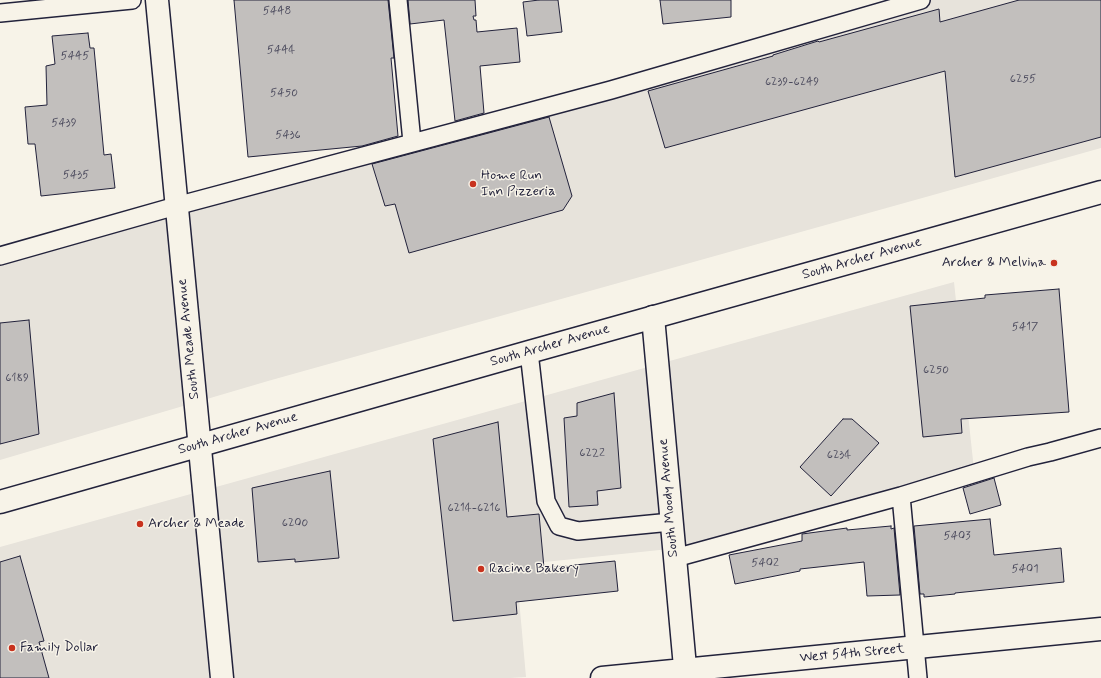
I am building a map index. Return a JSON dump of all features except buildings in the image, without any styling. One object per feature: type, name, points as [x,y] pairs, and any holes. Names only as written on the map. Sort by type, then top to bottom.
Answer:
[{"type":"street","name":"South Meade Avenue","points":[[157,0],[222,678]]},
{"type":"street","name":"South Archer Avenue","points":[[0,502],[652,317],[1101,192]]},
{"type":"street","name":"South Moody Avenue","points":[[652,317],[685,674]]},
{"type":"street","name":"West 54th Street","points":[[602,678],[685,674],[1101,629]]},
{"type":"lane","points":[[0,13],[132,0]]},
{"type":"lane","points":[[398,0],[412,142]]},
{"type":"lane","points":[[0,256],[176,206],[611,90],[921,0]]},
{"type":"lane","points":[[529,352],[546,501],[559,526],[578,532],[671,522]]},
{"type":"lane","points":[[675,558],[901,496],[1028,456],[1050,452],[1101,438]]},
{"type":"lane","points":[[901,496],[918,678]]},
{"type":"shaded area","points":[[899,0],[1101,0],[1101,148],[268,381],[0,460],[0,254]]},
{"type":"shaded area","points":[[954,282],[974,470],[698,546],[516,565],[526,677],[0,678],[0,547]]},
{"type":"place","name":"Home Run Inn Pizzeria","points":[[473,184]]},
{"type":"place","name":"Archer & Melvina","points":[[1054,263]]},
{"type":"place","name":"Archer & Meade","points":[[140,524]]},
{"type":"place","name":"Racine Bakery","points":[[481,569]]},
{"type":"place","name":"Family Dollar","points":[[12,648]]}]
